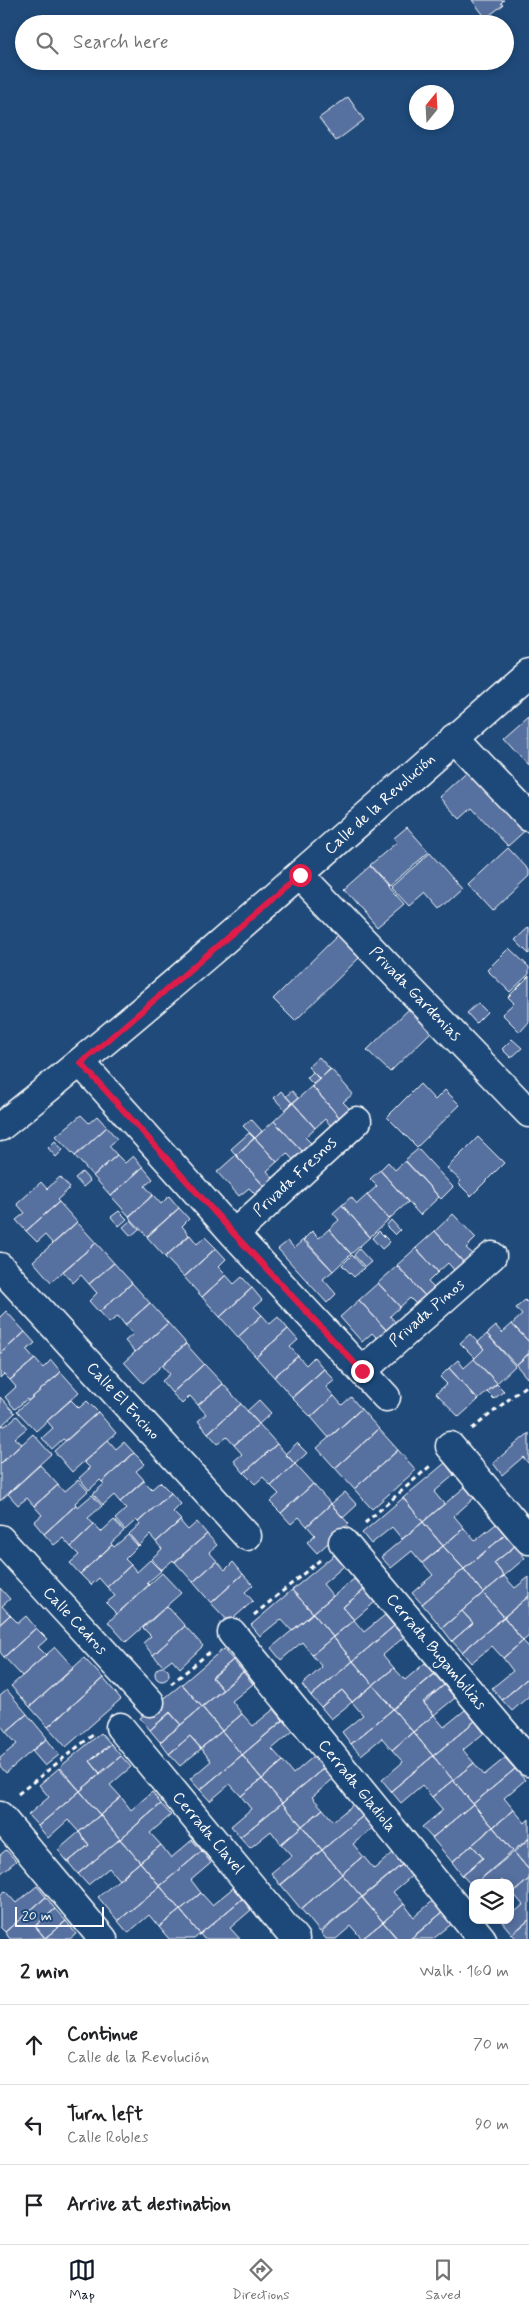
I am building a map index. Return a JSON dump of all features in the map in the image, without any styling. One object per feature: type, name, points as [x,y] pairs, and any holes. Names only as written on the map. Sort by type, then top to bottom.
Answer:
[{"type":"street","name":"Calle de la Revolución","points":[[0,1127],[81,1063],[300,875],[529,673]]},
{"type":"street","points":[[454,738],[529,817]]},
{"type":"street","name":"Privada Gardenias","points":[[300,875],[529,1113]]},
{"type":"street","points":[[81,1063],[234,1234],[386,1397]]},
{"type":"street","name":"Privada Fresnos","points":[[234,1234],[357,1121]]},
{"type":"street","name":"Privada Pinos","points":[[362,1371],[492,1256]]},
{"type":"street","name":"Calle El Encino","points":[[0,1267],[247,1536]]},
{"type":"street","points":[[450,1446],[529,1540]]},
{"type":"street","name":"Calle Cedros","points":[[0,1539],[150,1702]]},
{"type":"street","name":"Cerrada Bugambilias","points":[[343,1542],[529,1762]]},
{"type":"street","name":"Cerrada Gladiola","points":[[232,1633],[482,1939]]},
{"type":"street","name":"Cerrada Clavel","points":[[120,1727],[295,1939]]},
{"type":"street","points":[[0,1816],[103,1939]]},
{"type":"path","points":[[450,1446],[529,1384]]},
{"type":"building","points":[[472,0],[504,0],[501,3],[503,5],[490,15],[484,15]]},
{"type":"building","points":[[348,97],[364,120],[336,141],[319,118]]},
{"type":"building","points":[[529,715],[529,765],[504,737]]},
{"type":"building","points":[[474,765],[529,827],[508,846],[472,808],[460,819],[439,797]]},
{"type":"building","points":[[407,827],[429,852],[389,886],[370,865],[397,842],[394,838]]},
{"type":"building","points":[[508,848],[529,870],[529,876],[492,911],[468,885]]},
{"type":"building","points":[[430,853],[462,889],[440,909],[425,892],[409,906],[391,887]]},
{"type":"building","points":[[370,866],[404,904],[377,927],[344,889]]},
{"type":"building","points":[[529,927],[529,954],[515,940]]},
{"type":"building","points":[[340,933],[362,955],[295,1021],[273,999]]},
{"type":"building","points":[[509,948],[529,967],[529,974],[510,992],[487,970]]},
{"type":"building","points":[[529,976],[529,1022],[520,1032],[502,1014],[514,1003],[508,997]]},
{"type":"building","points":[[478,1003],[487,1012],[476,1023],[467,1013]]},
{"type":"building","points":[[410,1008],[432,1031],[390,1072],[367,1050]]},
{"type":"building","points":[[512,1039],[522,1048],[511,1058],[502,1049]]},
{"type":"building","points":[[319,1057],[330,1069],[320,1079],[308,1067]]},
{"type":"building","points":[[331,1069],[353,1094],[343,1102],[350,1109],[340,1118],[312,1086]]},
{"type":"building","points":[[313,1072],[319,1079],[313,1084],[307,1078]]},
{"type":"building","points":[[420,1084],[435,1100],[445,1090],[460,1105],[417,1147],[387,1117]]},
{"type":"building","points":[[312,1086],[340,1118],[331,1126],[325,1119],[315,1128],[293,1103]]},
{"type":"building","points":[[281,1091],[292,1103],[285,1110],[274,1098]]},
{"type":"building","points":[[292,1091],[298,1098],[292,1103],[286,1096]]},
{"type":"building","points":[[293,1103],[315,1128],[305,1137],[312,1144],[303,1152],[274,1121]]},
{"type":"building","points":[[81,1115],[89,1123],[97,1116],[107,1127],[75,1156],[56,1136]]},
{"type":"building","points":[[251,1119],[262,1131],[255,1138],[243,1126]]},
{"type":"building","points":[[274,1121],[303,1152],[294,1161],[287,1153],[277,1162],[255,1138]]},
{"type":"building","points":[[107,1127],[117,1139],[109,1146],[117,1155],[93,1176],[75,1156]]},
{"type":"building","points":[[249,1133],[254,1138],[236,1155],[231,1149]]},
{"type":"building","points":[[478,1137],[504,1163],[471,1196],[458,1183],[461,1181],[447,1168]]},
{"type":"building","points":[[255,1138],[277,1162],[267,1171],[274,1179],[265,1187],[236,1155]]},
{"type":"building","points":[[55,1141],[63,1150],[56,1157],[48,1148]]},
{"type":"building","points":[[418,1149],[453,1187],[441,1199],[405,1160]]},
{"type":"building","points":[[117,1155],[125,1163],[133,1156],[143,1167],[111,1196],[93,1176]]},
{"type":"building","points":[[236,1155],[265,1187],[256,1195],[249,1188],[239,1196],[217,1172]]},
{"type":"building","points":[[405,1161],[439,1197],[420,1215],[380,1170],[388,1162],[395,1170]]},
{"type":"building","points":[[143,1167],[153,1179],[145,1186],[153,1195],[129,1216],[111,1196]]},
{"type":"building","points":[[380,1170],[408,1202],[389,1219],[367,1195],[377,1186],[370,1179]]},
{"type":"building","points":[[82,1172],[90,1181],[83,1187],[75,1178]]},
{"type":"building","points":[[60,1177],[70,1188],[57,1200],[59,1202],[26,1231],[16,1220],[25,1213],[17,1204],[41,1182],[47,1189]]},
{"type":"building","points":[[153,1195],[161,1204],[169,1196],[179,1208],[147,1236],[129,1217]]},
{"type":"building","points":[[367,1195],[389,1219],[370,1237],[342,1205],[351,1197],[357,1204]]},
{"type":"building","points":[[59,1202],[77,1222],[53,1244],[45,1235],[37,1242],[26,1231]]},
{"type":"building","points":[[342,1205],[370,1237],[351,1254],[329,1229],[339,1220],[333,1213]]},
{"type":"building","points":[[179,1208],[189,1219],[182,1226],[189,1235],[165,1257],[147,1237]]},
{"type":"building","points":[[119,1211],[127,1219],[119,1226],[111,1217]]},
{"type":"building","points":[[453,1214],[476,1238],[466,1248],[473,1254],[464,1263],[435,1231]]},
{"type":"building","points":[[131,1220],[139,1229],[131,1236],[123,1227]]},
{"type":"building","points":[[391,1220],[400,1230],[395,1235],[386,1226]]},
{"type":"building","points":[[77,1222],[96,1243],[51,1282],[33,1261]]},
{"type":"building","points":[[329,1229],[351,1254],[333,1271],[304,1239],[312,1231],[319,1238]]},
{"type":"building","points":[[379,1231],[390,1242],[382,1249],[372,1238]]},
{"type":"building","points":[[435,1231],[464,1263],[455,1271],[448,1263],[438,1272],[416,1248]]},
{"type":"building","points":[[190,1235],[197,1244],[205,1237],[216,1248],[184,1277],[165,1257]]},
{"type":"building","points":[[303,1240],[333,1271],[323,1279],[336,1294],[327,1303],[278,1249],[288,1241],[294,1248]]},
{"type":"building","points":[[96,1243],[114,1263],[89,1284],[81,1275],[73,1283],[63,1271]]},
{"type":"building","points":[[216,1248],[226,1259],[218,1267],[226,1275],[202,1297],[184,1277]]},
{"type":"building","points":[[416,1248],[438,1272],[428,1282],[435,1289],[426,1297],[397,1265]]},
{"type":"building","points":[[359,1249],[371,1262],[365,1267],[354,1255]]},
{"type":"building","points":[[352,1255],[364,1268],[354,1277],[342,1265]]},
{"type":"building","points":[[114,1263],[132,1283],[99,1312],[89,1301],[97,1293],[89,1284]]},
{"type":"building","points":[[397,1266],[426,1297],[417,1305],[410,1298],[400,1307],[378,1283]]},
{"type":"building","points":[[226,1275],[234,1284],[242,1277],[252,1288],[220,1317],[202,1297]]},
{"type":"building","points":[[132,1283],[150,1303],[125,1325],[118,1316],[109,1323],[99,1312]]},
{"type":"building","points":[[378,1283],[400,1307],[390,1316],[397,1324],[388,1332],[359,1300]]},
{"type":"building","points":[[252,1288],[262,1300],[254,1307],[262,1315],[238,1337],[220,1317]]},
{"type":"building","points":[[359,1300],[388,1332],[379,1340],[372,1333],[362,1342],[340,1317]]},
{"type":"building","points":[[525,1300],[529,1304],[529,1342],[512,1324],[522,1315],[516,1308]]},
{"type":"building","points":[[150,1303],[168,1323],[135,1352],[125,1341],[133,1334],[125,1325]]},
{"type":"building","points":[[6,1311],[25,1332],[0,1354],[0,1317]]},
{"type":"building","points":[[262,1315],[270,1324],[278,1317],[288,1329],[256,1357],[238,1337]]},
{"type":"building","points":[[168,1323],[186,1343],[143,1383],[124,1362]]},
{"type":"building","points":[[512,1324],[529,1342],[529,1353],[516,1365],[487,1334],[496,1326],[502,1333]]},
{"type":"building","points":[[288,1329],[298,1340],[290,1347],[298,1356],[274,1377],[256,1357]]},
{"type":"building","points":[[25,1332],[35,1343],[27,1350],[35,1359],[10,1380],[4,1374],[0,1378],[0,1354]]},
{"type":"building","points":[[470,1334],[484,1349],[475,1358],[460,1343]]},
{"type":"building","points":[[487,1334],[515,1366],[497,1383],[474,1359],[484,1349],[478,1342]]},
{"type":"building","points":[[186,1344],[204,1364],[172,1393],[162,1381],[170,1374],[162,1365]]},
{"type":"building","points":[[529,1354],[529,1376],[527,1378],[516,1365]]},
{"type":"building","points":[[298,1356],[306,1365],[314,1357],[324,1369],[292,1397],[274,1377]]},
{"type":"building","points":[[35,1359],[43,1368],[51,1360],[61,1372],[28,1401],[27,1399],[15,1409],[5,1397],[16,1387],[10,1380]]},
{"type":"building","points":[[474,1359],[497,1383],[478,1400],[449,1368],[458,1360],[464,1368]]},
{"type":"building","points":[[204,1364],[223,1384],[198,1405],[190,1396],[182,1404],[172,1393]]},
{"type":"building","points":[[449,1368],[478,1400],[459,1417],[436,1393],[447,1384],[440,1377]]},
{"type":"building","points":[[324,1369],[335,1380],[326,1387],[334,1396],[311,1417],[292,1398]]},
{"type":"building","points":[[61,1372],[79,1392],[36,1431],[17,1411]]},
{"type":"building","points":[[223,1384],[241,1404],[208,1433],[198,1421],[206,1414],[198,1405]]},
{"type":"building","points":[[497,1384],[504,1391],[494,1399],[487,1392]]},
{"type":"building","points":[[334,1396],[342,1405],[351,1397],[361,1409],[329,1438],[311,1417]]},
{"type":"building","points":[[0,1397],[15,1413],[0,1427]]},
{"type":"building","points":[[71,1400],[79,1408],[87,1401],[98,1412],[66,1441],[63,1439],[52,1449],[42,1438],[53,1428],[47,1421]]},
{"type":"building","points":[[259,1400],[271,1413],[259,1424],[247,1411]]},
{"type":"building","points":[[241,1404],[259,1424],[234,1445],[227,1437],[218,1444],[208,1433]]},
{"type":"building","points":[[361,1409],[379,1429],[335,1468],[317,1448]]},
{"type":"building","points":[[98,1412],[116,1433],[72,1472],[54,1451]]},
{"type":"building","points":[[17,1416],[27,1428],[15,1438],[22,1444],[0,1464],[0,1428]]},
{"type":"building","points":[[259,1424],[277,1444],[244,1473],[234,1461],[242,1454],[234,1445]]},
{"type":"building","points":[[379,1429],[398,1450],[354,1489],[335,1468]]},
{"type":"building","points":[[529,1433],[529,1464],[523,1457],[502,1475],[493,1463]]},
{"type":"building","points":[[33,1434],[51,1454],[0,1501],[0,1464]]},
{"type":"building","points":[[108,1440],[116,1449],[124,1442],[134,1453],[102,1482],[100,1480],[89,1490],[79,1478],[90,1468],[84,1462]]},
{"type":"building","points":[[297,1443],[307,1453],[295,1464],[285,1454]]},
{"type":"building","points":[[277,1444],[295,1464],[271,1486],[263,1477],[255,1484],[244,1473]]},
{"type":"building","points":[[398,1450],[416,1470],[372,1509],[354,1489]]},
{"type":"building","points":[[134,1453],[145,1464],[136,1471],[144,1480],[120,1502],[114,1495],[103,1505],[93,1494],[104,1484],[102,1482]]},
{"type":"building","points":[[445,1463],[454,1475],[434,1492],[444,1504],[423,1522],[403,1498]]},
{"type":"building","points":[[295,1464],[313,1484],[281,1513],[270,1502],[279,1494],[271,1486]]},
{"type":"building","points":[[40,1465],[58,1485],[34,1506],[27,1498],[18,1505],[8,1494]]},
{"type":"building","points":[[78,1480],[88,1491],[75,1503],[76,1505],[44,1534],[34,1522],[42,1515],[34,1506],[58,1485],[64,1492]]},
{"type":"building","points":[[144,1481],[152,1489],[160,1482],[171,1493],[138,1522],[136,1520],[125,1530],[115,1519],[126,1509],[120,1502]]},
{"type":"building","points":[[313,1484],[331,1504],[307,1526],[299,1517],[291,1524],[281,1513]]},
{"type":"building","points":[[465,1487],[474,1498],[454,1516],[464,1528],[443,1546],[423,1522]]},
{"type":"building","points":[[345,1492],[357,1505],[343,1518],[331,1504]]},
{"type":"building","points":[[171,1493],[181,1504],[173,1512],[181,1520],[156,1542],[150,1535],[139,1546],[129,1534],[140,1524],[138,1522]]},
{"type":"building","points":[[92,1495],[102,1506],[88,1518],[94,1525],[71,1547],[63,1538],[54,1545],[44,1534],[76,1505],[78,1507]]},
{"type":"building","points":[[403,1498],[423,1522],[402,1539],[392,1527],[371,1544],[362,1533]]},
{"type":"building","points":[[331,1504],[349,1524],[317,1553],[307,1542],[315,1535],[307,1526]]},
{"type":"building","points":[[114,1520],[124,1531],[111,1543],[112,1545],[80,1574],[70,1563],[79,1555],[71,1547],[94,1525],[101,1532]]},
{"type":"building","points":[[180,1521],[188,1530],[197,1522],[207,1534],[174,1562],[173,1560],[161,1570],[151,1559],[162,1549],[156,1542]]},
{"type":"building","points":[[423,1522],[443,1546],[422,1563],[412,1551],[391,1568],[381,1557]]},
{"type":"building","points":[[496,1524],[505,1535],[464,1569],[443,1546],[464,1528],[475,1541]]},
{"type":"building","points":[[207,1534],[217,1545],[209,1552],[217,1561],[193,1582],[175,1562]]},
{"type":"building","points":[[128,1535],[138,1546],[125,1559],[131,1565],[107,1587],[99,1578],[91,1585],[80,1574],[112,1545],[114,1547]]},
{"type":"building","points":[[505,1535],[515,1546],[494,1563],[504,1576],[483,1593],[464,1569]]},
{"type":"building","points":[[443,1546],[464,1569],[422,1604],[412,1593],[433,1575],[423,1563]]},
{"type":"building","points":[[515,1546],[525,1558],[504,1576],[494,1563]]},
{"type":"building","points":[[334,1555],[344,1566],[323,1584],[333,1596],[313,1613],[292,1590]]},
{"type":"building","points":[[150,1560],[161,1571],[147,1583],[149,1585],[117,1614],[106,1603],[115,1596],[107,1587],[131,1565],[137,1572]]},
{"type":"building","points":[[217,1561],[225,1570],[233,1562],[243,1574],[211,1603],[193,1582]]},
{"type":"building","points":[[464,1569],[483,1593],[442,1628],[422,1604]]},
{"type":"building","points":[[162,1573],[181,1593],[126,1642],[108,1622]]},
{"type":"building","points":[[243,1574],[253,1585],[245,1592],[253,1601],[229,1622],[211,1603]]},
{"type":"building","points":[[504,1576],[515,1588],[529,1577],[529,1596],[504,1617],[483,1593]]},
{"type":"building","points":[[354,1579],[364,1590],[343,1607],[354,1620],[333,1637],[313,1613]]},
{"type":"building","points":[[0,1588],[10,1599],[2,1606],[10,1615],[0,1624]]},
{"type":"building","points":[[292,1590],[313,1613],[292,1631],[281,1619],[260,1636],[251,1625]]},
{"type":"building","points":[[364,1590],[375,1602],[354,1620],[343,1607]]},
{"type":"building","points":[[483,1593],[504,1617],[462,1652],[452,1641],[473,1623],[462,1611]]},
{"type":"building","points":[[529,1596],[529,1636],[523,1641],[504,1617]]},
{"type":"building","points":[[167,1606],[185,1626],[153,1655],[143,1643],[151,1636],[143,1628]]},
{"type":"building","points":[[462,1611],[473,1623],[452,1641],[442,1628]]},
{"type":"building","points":[[313,1613],[333,1637],[312,1655],[302,1642],[281,1660],[271,1648]]},
{"type":"building","points":[[10,1615],[18,1623],[26,1616],[36,1628],[4,1657],[0,1652],[0,1624]]},
{"type":"building","points":[[385,1615],[394,1626],[353,1661],[333,1637],[354,1620],[364,1632]]},
{"type":"building","points":[[504,1617],[523,1641],[503,1658],[492,1646],[471,1663],[462,1652]]},
{"type":"building","points":[[185,1626],[203,1646],[180,1668],[172,1659],[163,1666],[153,1655]]},
{"type":"building","points":[[394,1626],[404,1637],[383,1655],[394,1668],[373,1685],[353,1661]]},
{"type":"building","points":[[36,1628],[47,1639],[38,1647],[46,1655],[22,1676],[4,1657]]},
{"type":"building","points":[[333,1637],[353,1661],[311,1696],[302,1685],[322,1667],[312,1655]]},
{"type":"building","points":[[523,1641],[529,1647],[529,1677],[502,1700],[492,1688],[513,1671],[503,1658]]},
{"type":"building","points":[[55,1647],[74,1668],[30,1707],[11,1686]]},
{"type":"building","points":[[223,1649],[233,1660],[212,1678],[223,1690],[202,1707],[182,1684]]},
{"type":"building","points":[[84,1658],[103,1678],[48,1727],[30,1707]]},
{"type":"building","points":[[233,1660],[243,1672],[223,1690],[212,1677]]},
{"type":"building","points":[[353,1661],[373,1685],[352,1702],[342,1690],[321,1707],[311,1696]]},
{"type":"building","points":[[425,1663],[435,1674],[393,1709],[373,1685],[394,1668],[405,1680]]},
{"type":"building","points":[[162,1667],[167,1669],[169,1674],[167,1679],[162,1681],[157,1679],[155,1674],[157,1669]]},
{"type":"building","points":[[243,1672],[253,1684],[232,1701],[242,1714],[222,1731],[202,1707]]},
{"type":"building","points":[[434,1674],[444,1685],[423,1702],[434,1715],[413,1732],[393,1709]]},
{"type":"building","points":[[529,1677],[529,1696],[512,1711],[502,1700]]},
{"type":"building","points":[[103,1678],[121,1699],[66,1747],[48,1727]]},
{"type":"building","points":[[182,1684],[202,1707],[181,1725],[170,1712],[150,1730],[140,1718]]},
{"type":"building","points":[[373,1685],[393,1709],[351,1744],[342,1732],[363,1715],[352,1702]]},
{"type":"building","points":[[444,1685],[455,1698],[434,1715],[424,1703]]},
{"type":"building","points":[[7,1690],[27,1714],[6,1732],[0,1724],[0,1696]]},
{"type":"building","points":[[342,1690],[352,1702],[331,1719],[321,1707]]},
{"type":"building","points":[[202,1707],[222,1731],[201,1748],[190,1736],[169,1754],[160,1742]]},
{"type":"building","points":[[274,1709],[283,1720],[242,1755],[222,1731],[242,1714],[253,1726]]},
{"type":"building","points":[[393,1709],[413,1732],[392,1750],[382,1738],[361,1755],[351,1744]]},
{"type":"building","points":[[465,1710],[475,1721],[433,1756],[413,1732],[434,1715],[444,1727]]},
{"type":"building","points":[[170,1713],[181,1725],[160,1742],[150,1730]]},
{"type":"building","points":[[27,1714],[47,1738],[6,1773],[0,1766],[0,1758],[17,1744],[6,1732]]},
{"type":"building","points":[[284,1720],[293,1731],[272,1749],[283,1761],[262,1779],[242,1755]]},
{"type":"building","points":[[475,1721],[484,1733],[463,1750],[474,1763],[453,1780],[433,1756]]},
{"type":"building","points":[[222,1731],[242,1755],[200,1790],[190,1779],[211,1761],[201,1748]]},
{"type":"building","points":[[413,1732],[433,1756],[391,1791],[382,1780],[403,1762],[392,1750]]},
{"type":"building","points":[[101,1733],[111,1744],[90,1761],[100,1774],[80,1791],[60,1767]]},
{"type":"building","points":[[190,1736],[201,1749],[180,1766],[169,1754]]},
{"type":"building","points":[[47,1739],[59,1755],[45,1766],[32,1751]]},
{"type":"building","points":[[111,1744],[121,1756],[100,1773],[90,1761]]},
{"type":"building","points":[[242,1755],[262,1779],[241,1796],[230,1784],[210,1801],[200,1790]]},
{"type":"building","points":[[121,1756],[131,1767],[110,1785],[121,1797],[100,1815],[80,1791]]},
{"type":"building","points":[[314,1756],[324,1768],[282,1803],[262,1779],[283,1761],[293,1774]]},
{"type":"building","points":[[433,1756],[453,1780],[432,1797],[422,1785],[401,1803],[391,1791]]},
{"type":"building","points":[[505,1758],[515,1769],[473,1804],[453,1780],[474,1763],[484,1775]]},
{"type":"building","points":[[59,1768],[80,1791],[38,1826],[28,1815],[49,1797],[39,1785]]},
{"type":"building","points":[[324,1768],[333,1779],[312,1797],[323,1809],[302,1826],[282,1803]]},
{"type":"building","points":[[515,1769],[525,1780],[504,1798],[514,1810],[493,1827],[473,1804]]},
{"type":"building","points":[[262,1779],[282,1803],[240,1837],[231,1826],[251,1809],[241,1796]]},
{"type":"building","points":[[453,1780],[473,1804],[432,1838],[422,1827],[443,1810],[432,1797]]},
{"type":"building","points":[[80,1791],[100,1815],[79,1832],[68,1820],[48,1838],[38,1826]]},
{"type":"building","points":[[152,1792],[161,1804],[120,1839],[100,1815],[121,1797],[131,1810]]},
{"type":"building","points":[[282,1803],[302,1826],[281,1844],[271,1831],[250,1848],[240,1837]]},
{"type":"building","points":[[161,1804],[171,1815],[150,1833],[161,1845],[140,1862],[120,1839]]},
{"type":"building","points":[[354,1804],[364,1815],[322,1850],[302,1826],[323,1809],[333,1821]]},
{"type":"building","points":[[473,1804],[493,1827],[452,1862],[432,1838]]},
{"type":"building","points":[[514,1810],[525,1823],[529,1819],[529,1838],[513,1851],[493,1827]]},
{"type":"building","points":[[100,1815],[120,1839],[78,1874],[68,1862],[89,1845],[79,1832]]},
{"type":"building","points":[[364,1815],[374,1827],[353,1844],[363,1856],[342,1874],[322,1850]]},
{"type":"building","points":[[302,1826],[322,1850],[280,1885],[271,1873],[292,1856],[281,1844]]},
{"type":"building","points":[[493,1827],[513,1851],[481,1879],[469,1879],[469,1883],[462,1875],[483,1858],[472,1845]]},
{"type":"building","points":[[79,1832],[89,1845],[68,1862],[58,1850]]},
{"type":"building","points":[[120,1839],[140,1862],[119,1880],[109,1868],[88,1885],[78,1874]]},
{"type":"building","points":[[529,1839],[529,1870],[514,1852]]},
{"type":"building","points":[[192,1840],[202,1851],[160,1886],[140,1862],[161,1845],[171,1858]]},
{"type":"building","points":[[472,1845],[483,1858],[462,1875],[452,1862]]},
{"type":"building","points":[[6,1850],[16,1861],[0,1874],[0,1855]]},
{"type":"building","points":[[322,1850],[342,1874],[301,1909],[281,1885]]},
{"type":"building","points":[[202,1851],[211,1863],[191,1880],[201,1893],[180,1910],[160,1886]]},
{"type":"building","points":[[394,1852],[404,1863],[362,1897],[342,1874],[363,1856],[374,1869]]},
{"type":"building","points":[[514,1852],[529,1870],[529,1879],[514,1892],[514,1879],[481,1879]]},
{"type":"building","points":[[140,1862],[160,1886],[118,1921],[98,1897]]},
{"type":"building","points":[[404,1863],[414,1874],[393,1892],[404,1904],[383,1922],[362,1898]]},
{"type":"building","points":[[342,1874],[362,1897],[320,1932],[301,1909]]},
{"type":"building","points":[[529,1879],[529,1920],[512,1934],[504,1924],[514,1924],[514,1913],[523,1905],[514,1892]]},
{"type":"building","points":[[37,1886],[46,1897],[5,1932],[0,1927],[0,1895],[5,1891],[16,1903]]},
{"type":"building","points":[[160,1886],[180,1910],[159,1927],[149,1915],[128,1933],[118,1921]]},
{"type":"building","points":[[233,1888],[242,1899],[200,1934],[180,1910],[201,1893],[212,1905]]},
{"type":"building","points":[[46,1897],[55,1909],[35,1926],[45,1938],[10,1939],[5,1932]]},
{"type":"building","points":[[362,1897],[383,1922],[362,1939],[351,1926],[336,1939],[326,1939],[321,1933]]},
{"type":"building","points":[[242,1899],[251,1910],[230,1928],[240,1939],[204,1939],[200,1934]]},
{"type":"building","points":[[435,1899],[444,1911],[410,1939],[398,1939],[383,1922],[404,1904],[414,1917]]},
{"type":"building","points":[[55,1909],[66,1921],[45,1938],[35,1926]]},
{"type":"building","points":[[180,1910],[200,1934],[194,1939],[169,1939],[159,1927]]},
{"type":"building","points":[[444,1911],[454,1922],[433,1939],[411,1939]]},
{"type":"building","points":[[529,1920],[529,1939],[517,1939],[512,1934]]},
{"type":"building","points":[[66,1921],[76,1934],[70,1939],[45,1938]]},
{"type":"building","points":[[383,1922],[397,1939],[362,1939]]},
{"type":"route","points":[[300,875],[81,1063],[234,1234],[362,1371]]}]
